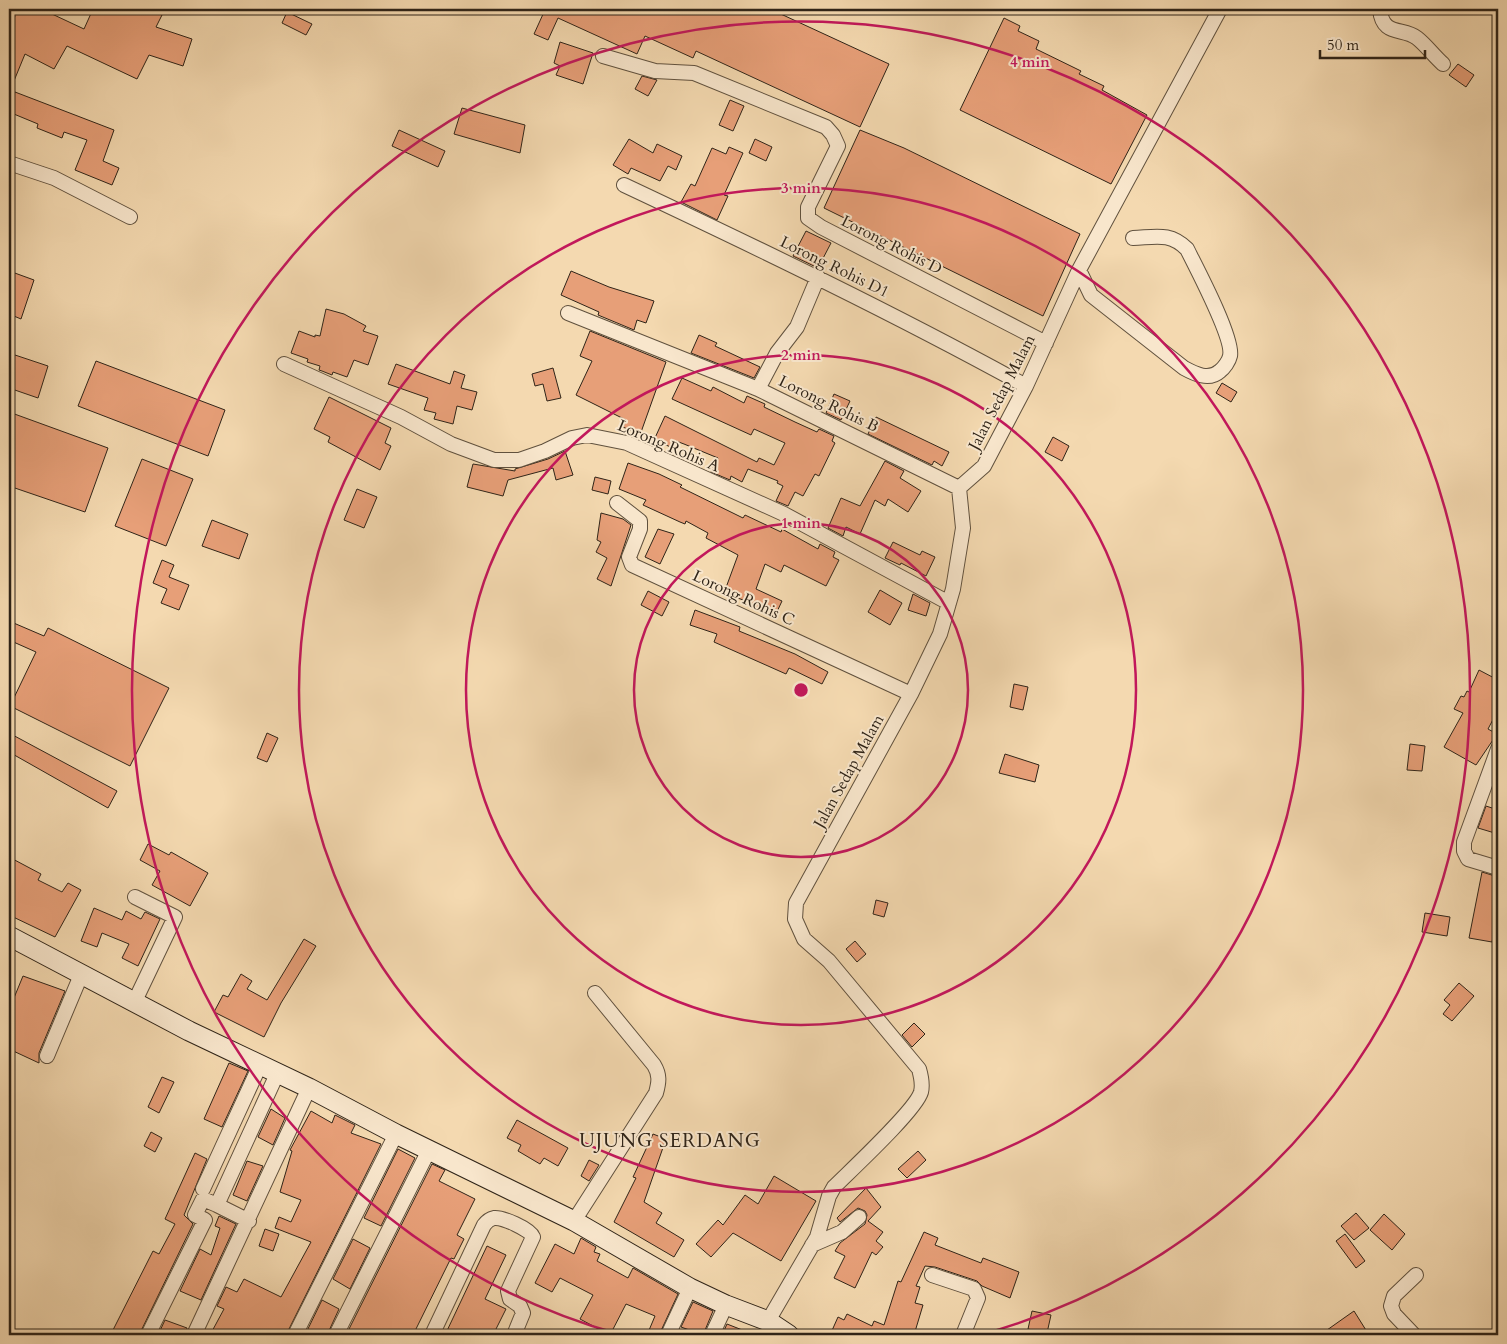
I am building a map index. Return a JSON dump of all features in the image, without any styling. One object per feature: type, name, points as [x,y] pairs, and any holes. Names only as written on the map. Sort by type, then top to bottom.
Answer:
[{"type":"main road","points":[[9,936],[134,1003],[309,1088],[396,1134],[574,1221],[690,1288],[726,1305],[768,1321],[789,1335]]},
{"type":"street","name":"Jalan Sedap Malam","points":[[812,1245],[834,1187],[908,1112],[921,1092],[922,1078],[919,1069],[829,961],[804,939],[795,919],[796,903],[911,694],[940,634],[949,603],[964,528],[959,488],[984,466],[1026,386],[1079,270],[1220,9]]},
{"type":"street","points":[[1380,9],[1388,27],[1394,32],[1417,38],[1443,64]]},
{"type":"street","name":"Lorong Rohis D","points":[[604,56],[655,72],[694,73],[826,128],[833,135],[838,146],[808,207],[808,218],[821,227],[1046,343]]},
{"type":"street","points":[[9,163],[54,178],[130,216]]},
{"type":"street","name":"Lorong Rohis D1","points":[[624,185],[923,329],[1026,386]]},
{"type":"street","points":[[1079,270],[1091,295],[1184,368],[1203,376],[1209,377],[1217,374],[1224,367],[1230,356],[1230,349],[1224,328],[1187,249],[1178,240],[1168,236],[1134,238]]},
{"type":"street","points":[[758,389],[777,353],[797,327],[818,277]]},
{"type":"street","name":"Lorong Rohis B","points":[[568,313],[758,389],[959,488]]},
{"type":"street","name":"Lorong Rohis A","points":[[284,364],[401,417],[451,444],[494,460],[519,460],[545,451],[572,438],[587,435],[627,443],[784,514],[949,603]]},
{"type":"street","name":"Lorong Rohis C","points":[[617,503],[640,521],[640,529],[629,557],[632,565],[911,694]]},
{"type":"street","points":[[1498,749],[1464,842],[1464,851],[1468,859],[1498,868]]},
{"type":"street","points":[[134,1003],[175,917],[135,897]]},
{"type":"street","points":[[47,1056],[81,975]]},
{"type":"street","points":[[574,1221],[656,1093],[659,1084],[658,1071],[654,1065],[595,993]]},
{"type":"street","points":[[203,1189],[260,1065]]},
{"type":"street","points":[[217,1205],[278,1074]]},
{"type":"street","points":[[194,1335],[249,1221],[309,1088]]},
{"type":"street","points":[[295,1335],[396,1134]]},
{"type":"street","points":[[336,1335],[429,1150]]},
{"type":"street","points":[[148,1335],[205,1220],[195,1215],[203,1199],[249,1221]]},
{"type":"street","points":[[768,1321],[812,1245],[842,1232],[859,1217]]},
{"type":"street","points":[[432,1335],[484,1224],[488,1219],[496,1218],[528,1230],[533,1237],[508,1291],[510,1299],[520,1306],[523,1313],[514,1335]]},
{"type":"street","points":[[932,1275],[974,1289],[978,1298],[963,1335]]},
{"type":"street","points":[[1414,1335],[1394,1314],[1390,1306],[1394,1296],[1416,1275]]},
{"type":"street","points":[[668,1335],[690,1288]]},
{"type":"street","points":[[712,1335],[726,1305]]},
{"type":"building","points":[[9,9],[54,9],[52,14],[84,29],[93,9],[148,9],[162,15],[156,27],[192,39],[183,66],[149,55],[137,79],[67,46],[54,69],[25,54],[9,93],[9,29],[15,16],[9,13]]},
{"type":"building","points":[[537,9],[770,9],[889,64],[860,127],[696,51],[693,58],[645,36],[637,54],[558,18],[548,40],[534,34],[544,12]]},
{"type":"building","points":[[287,12],[312,24],[306,35],[282,23]]},
{"type":"building","points":[[1004,18],[1020,26],[1018,31],[1039,41],[1036,49],[1081,71],[1079,74],[1104,86],[1102,90],[1147,115],[1111,184],[960,110]]},
{"type":"building","points":[[560,42],[593,53],[583,84],[556,75],[560,66],[554,63]]},
{"type":"building","points":[[1458,64],[1474,75],[1466,87],[1449,75]]},
{"type":"building","points":[[642,76],[657,80],[648,96],[635,89]]},
{"type":"building","points":[[15,92],[114,130],[103,161],[119,168],[112,185],[75,170],[87,140],[64,132],[62,138],[37,128],[38,124],[9,112]]},
{"type":"building","points":[[730,100],[744,106],[733,131],[719,125]]},
{"type":"building","points":[[462,108],[525,125],[520,153],[454,134]]},
{"type":"building","points":[[399,130],[445,151],[438,167],[392,146]]},
{"type":"building","points":[[860,130],[904,148],[1080,234],[1043,316],[824,208]]},
{"type":"building","points":[[629,139],[653,153],[657,144],[682,156],[676,170],[668,166],[660,181],[631,168],[628,174],[613,165]]},
{"type":"building","points":[[755,139],[772,147],[766,161],[749,153]]},
{"type":"building","points":[[729,147],[743,153],[724,195],[728,196],[717,220],[681,202],[691,184],[695,186],[712,148],[726,154]]},
{"type":"building","points":[[806,231],[831,243],[818,268],[793,256]]},
{"type":"building","points":[[571,271],[609,287],[654,301],[646,323],[637,320],[634,330],[598,315],[599,312],[561,295]]},
{"type":"building","points":[[12,272],[34,280],[21,319],[9,314],[9,282]]},
{"type":"building","points":[[326,309],[344,314],[366,326],[363,331],[378,336],[368,365],[354,360],[347,377],[333,372],[332,375],[319,370],[320,366],[307,362],[308,359],[291,353],[299,331],[315,337],[315,335],[320,336]]},
{"type":"building","points":[[590,331],[666,362],[640,435],[623,427],[626,420],[576,395],[592,361],[580,356]]},
{"type":"building","points":[[699,335],[717,343],[715,346],[760,367],[754,378],[691,353]]},
{"type":"building","points":[[9,353],[48,366],[38,398],[9,388]]},
{"type":"building","points":[[96,361],[225,410],[208,456],[78,406]]},
{"type":"building","points":[[396,364],[450,384],[454,371],[465,375],[461,388],[477,392],[472,410],[457,406],[453,424],[434,419],[436,413],[424,410],[428,398],[388,384]]},
{"type":"building","points":[[553,368],[561,398],[547,401],[543,384],[535,386],[532,374]]},
{"type":"building","points":[[682,378],[711,391],[713,387],[744,403],[747,396],[765,404],[764,407],[795,422],[817,432],[819,429],[834,436],[832,441],[835,443],[819,476],[815,474],[803,496],[795,492],[788,506],[776,501],[783,486],[777,483],[778,481],[748,469],[742,482],[731,476],[730,480],[711,472],[718,458],[676,441],[673,448],[654,440],[665,416],[757,462],[759,458],[774,465],[785,443],[754,429],[751,435],[672,399]]},
{"type":"building","points":[[1222,383],[1237,392],[1231,402],[1216,393]]},
{"type":"building","points":[[834,394],[850,401],[841,420],[826,413]]},
{"type":"building","points":[[329,397],[391,428],[385,443],[391,446],[380,470],[328,442],[330,437],[314,429]]},
{"type":"building","points":[[9,412],[108,448],[85,512],[9,486]]},
{"type":"building","points":[[876,417],[949,452],[942,466],[934,461],[932,465],[868,434]]},
{"type":"building","points":[[1053,437],[1069,446],[1062,461],[1045,452]]},
{"type":"building","points":[[565,451],[573,475],[556,480],[553,468],[508,480],[503,496],[467,487],[473,464],[515,471],[515,469],[548,459]]},
{"type":"building","points":[[142,459],[193,479],[166,546],[115,526]]},
{"type":"building","points":[[885,461],[904,471],[900,478],[921,491],[908,512],[888,499],[885,506],[875,500],[860,534],[846,527],[843,536],[828,528],[841,498],[860,506]]},
{"type":"building","points":[[628,463],[659,474],[682,485],[680,487],[743,518],[745,515],[781,532],[782,529],[818,549],[820,544],[835,552],[833,557],[839,560],[826,586],[784,565],[781,572],[765,564],[756,589],[782,601],[775,616],[753,606],[754,604],[724,593],[738,555],[706,538],[708,533],[686,521],[685,524],[643,505],[646,500],[619,489]]},
{"type":"building","points":[[595,477],[611,481],[608,494],[592,490]]},
{"type":"building","points":[[357,489],[377,497],[364,528],[344,520]]},
{"type":"building","points":[[601,513],[623,519],[631,525],[611,586],[597,579],[607,558],[596,552],[601,542],[597,540]]},
{"type":"building","points":[[212,520],[248,534],[239,559],[202,546]]},
{"type":"building","points":[[658,529],[674,534],[660,564],[645,557]]},
{"type":"building","points":[[893,542],[920,555],[922,551],[935,557],[926,576],[901,563],[900,565],[885,558]]},
{"type":"building","points":[[162,560],[174,565],[169,577],[189,585],[179,610],[161,603],[167,589],[153,583]]},
{"type":"building","points":[[880,590],[902,603],[890,625],[868,612]]},
{"type":"building","points":[[648,591],[669,602],[662,616],[641,605]]},
{"type":"building","points":[[913,594],[930,603],[926,616],[908,610]]},
{"type":"building","points":[[695,610],[740,627],[739,631],[795,654],[828,672],[822,684],[789,668],[786,674],[714,642],[717,634],[690,625]]},
{"type":"building","points":[[9,621],[44,636],[48,628],[169,688],[130,766],[10,706],[36,652],[9,640]]},
{"type":"building","points":[[1479,670],[1498,680],[1498,710],[1488,729],[1497,734],[1476,765],[1444,747],[1463,713],[1454,709],[1461,696],[1464,697],[1467,691],[1469,692]]},
{"type":"building","points":[[1014,684],[1028,687],[1023,710],[1010,707]]},
{"type":"building","points":[[9,733],[117,791],[108,808],[9,752]]},
{"type":"building","points":[[267,733],[278,738],[267,762],[257,758]]},
{"type":"building","points":[[1410,744],[1425,746],[1422,771],[1407,770]]},
{"type":"building","points":[[1005,754],[1039,765],[1035,782],[999,773]]},
{"type":"building","points":[[1486,806],[1498,810],[1498,834],[1478,828]]},
{"type":"building","points":[[148,844],[169,855],[171,852],[208,873],[190,906],[152,885],[160,871],[140,860]]},
{"type":"building","points":[[9,857],[41,874],[38,880],[62,892],[68,883],[81,890],[55,937],[9,915]]},
{"type":"building","points":[[1482,872],[1498,877],[1498,912],[1492,942],[1469,938]]},
{"type":"building","points":[[876,900],[888,903],[884,917],[873,914]]},
{"type":"building","points":[[94,908],[122,920],[126,911],[141,919],[145,912],[160,919],[138,966],[122,958],[129,944],[102,933],[97,947],[81,941]]},
{"type":"building","points":[[1425,913],[1450,917],[1447,936],[1422,932]]},
{"type":"building","points":[[304,939],[316,946],[281,1003],[264,1037],[214,1012],[223,995],[228,997],[241,974],[252,981],[247,989],[267,1000]]},
{"type":"building","points":[[855,941],[866,954],[857,962],[846,949]]},
{"type":"building","points":[[23,976],[65,991],[39,1053],[39,1063],[9,1049],[9,1010]]},
{"type":"building","points":[[1459,983],[1474,996],[1452,1021],[1443,1014],[1450,1005],[1444,1000]]},
{"type":"building","points":[[914,1023],[925,1034],[912,1047],[902,1035]]},
{"type":"building","points":[[229,1063],[248,1071],[222,1127],[204,1119]]},
{"type":"building","points":[[162,1077],[174,1082],[159,1113],[148,1107]]},
{"type":"building","points":[[271,1109],[285,1118],[273,1145],[258,1137]]},
{"type":"building","points":[[311,1111],[332,1123],[335,1115],[355,1125],[351,1133],[381,1144],[286,1335],[210,1335],[224,1309],[217,1306],[226,1287],[237,1292],[244,1279],[281,1297],[311,1242],[275,1228],[279,1217],[291,1222],[301,1200],[280,1192],[292,1151],[290,1150]]},
{"type":"building","points":[[517,1120],[568,1148],[558,1166],[544,1158],[540,1164],[518,1151],[521,1145],[507,1138]]},
{"type":"building","points":[[151,1132],[162,1138],[155,1152],[144,1146]]},
{"type":"building","points":[[653,1134],[666,1139],[644,1202],[662,1213],[656,1223],[684,1240],[674,1257],[614,1222],[636,1178],[633,1177]]},
{"type":"building","points":[[398,1149],[415,1158],[381,1226],[364,1218]]},
{"type":"building","points":[[918,1151],[926,1160],[907,1178],[898,1169]]},
{"type":"building","points":[[195,1153],[207,1159],[184,1215],[193,1224],[139,1335],[125,1335],[113,1330],[153,1251],[159,1254],[175,1224],[165,1219]]},
{"type":"building","points":[[589,1160],[599,1165],[589,1181],[581,1176]]},
{"type":"building","points":[[247,1161],[263,1166],[247,1201],[233,1195]]},
{"type":"building","points":[[432,1164],[445,1170],[439,1181],[475,1199],[457,1235],[464,1239],[454,1259],[451,1258],[413,1335],[346,1335]]},
{"type":"building","points":[[774,1176],[816,1201],[781,1261],[733,1233],[711,1257],[696,1244],[718,1220],[723,1225],[745,1195],[758,1204]]},
{"type":"building","points":[[866,1188],[881,1207],[868,1221],[883,1232],[876,1241],[883,1247],[876,1255],[872,1252],[855,1288],[834,1278],[845,1256],[835,1251],[840,1243],[865,1224],[867,1215],[865,1211],[858,1208],[840,1222],[837,1218]]},
{"type":"building","points":[[1356,1213],[1369,1228],[1354,1240],[1341,1226]]},
{"type":"building","points":[[1384,1214],[1405,1234],[1392,1250],[1370,1230]]},
{"type":"building","points":[[219,1216],[236,1224],[201,1300],[180,1291],[200,1249],[211,1255],[220,1228],[215,1226]]},
{"type":"building","points":[[265,1229],[279,1234],[273,1251],[259,1246]]},
{"type":"building","points":[[924,1232],[938,1238],[935,1245],[981,1263],[983,1258],[1019,1272],[1010,1298],[982,1286],[977,1281],[935,1267],[925,1266],[916,1286],[920,1287],[915,1303],[923,1305],[914,1335],[830,1335],[838,1317],[844,1320],[847,1314],[872,1326],[874,1321],[884,1325],[898,1281],[901,1282]]},
{"type":"building","points":[[1345,1234],[1365,1261],[1356,1268],[1336,1241]]},
{"type":"building","points":[[581,1238],[596,1247],[594,1252],[600,1254],[597,1261],[628,1278],[633,1268],[678,1294],[659,1335],[647,1335],[655,1316],[626,1304],[610,1335],[580,1319],[593,1295],[560,1278],[552,1292],[535,1283],[555,1244],[574,1254]]},
{"type":"building","points":[[353,1239],[370,1248],[350,1289],[333,1279]]},
{"type":"building","points":[[487,1246],[506,1255],[485,1299],[506,1309],[493,1335],[445,1335]]},
{"type":"building","points":[[322,1300],[339,1309],[327,1335],[305,1335]]},
{"type":"building","points":[[693,1302],[713,1311],[703,1335],[681,1327]]},
{"type":"building","points":[[1032,1311],[1051,1315],[1047,1333],[1028,1329]]},
{"type":"building","points":[[1354,1311],[1369,1335],[1320,1335],[1344,1318]]},
{"type":"building","points":[[165,1320],[187,1328],[185,1335],[158,1335]]},
{"type":"building","points":[[727,1324],[755,1335],[722,1335]]},
{"type":"district","name":"UJUNG SERDANG","points":[[670,1140]]}]
